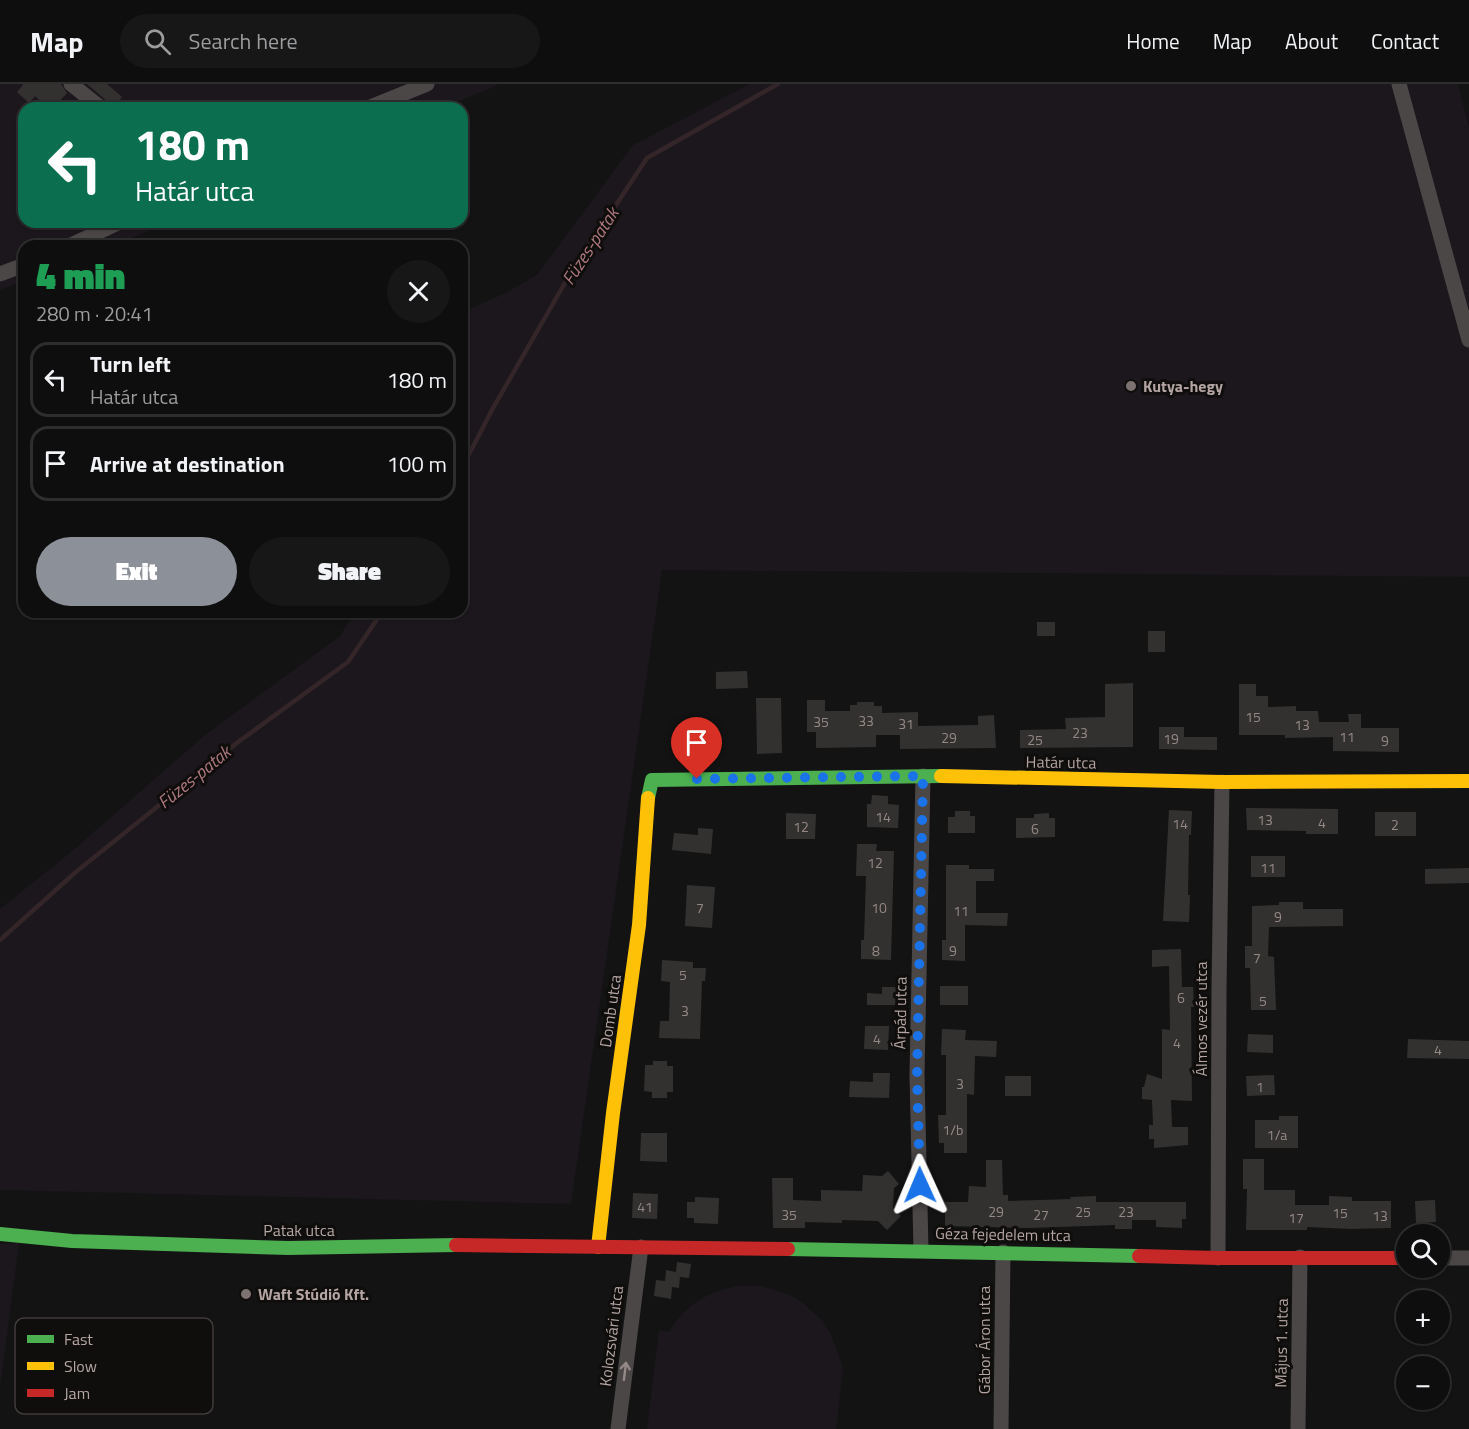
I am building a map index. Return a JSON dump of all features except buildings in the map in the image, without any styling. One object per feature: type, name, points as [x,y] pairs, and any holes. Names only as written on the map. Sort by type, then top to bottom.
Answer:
[{"type":"street","points":[[71,84],[94,102]]},
{"type":"street","points":[[383,102],[428,84]]},
{"type":"street","points":[[1400,84],[1469,340]]},
{"type":"street","points":[[82,240],[107,228]]},
{"type":"street","points":[[0,274],[18,267]]},
{"type":"street","name":"Határ utca","points":[[652,780],[923,776],[1222,782],[1469,781]]},
{"type":"street","name":"Árpád utca","points":[[921,1250],[917,1076],[923,776]]},
{"type":"street","name":"Domb utca","points":[[598,1247],[613,1113],[639,925],[646,808],[652,780]]},
{"type":"street","name":"Álmos vezér utca","points":[[1218,1258],[1222,782]]},
{"type":"street","name":"Patak utca","points":[[0,1234],[72,1241],[288,1248],[418,1244],[598,1247]]},
{"type":"street","name":"Géza fejedelem utca","points":[[598,1247],[1003,1251],[1218,1258],[1396,1258]]},
{"type":"street","name":"Kolozsvári utca","points":[[618,1429],[641,1247]]},
{"type":"street","name":"Gábor Áron utca","points":[[1001,1429],[1003,1251]]},
{"type":"street","name":"Május 1. utca","points":[[1298,1429],[1300,1257]]},
{"type":"street","points":[[1450,1258],[1469,1258]]},
{"type":"shaded area","points":[[0,84],[500,84],[457,102],[18,102],[18,228],[156,228],[126,240],[18,240],[18,283],[0,290]]},
{"type":"shaded area","points":[[750,84],[1458,84],[1469,128],[1469,577],[662,570],[571,1204],[0,1190],[0,909],[71,852],[205,735],[340,636],[351,618],[468,618],[468,310],[537,275],[633,145]]},
{"type":"shaded area","points":[[19,1243],[0,1388],[0,1244]]},
{"type":"shaded area","points":[[738,1286],[762,1286],[790,1295],[823,1321],[831,1334],[843,1368],[836,1429],[647,1429],[659,1330],[669,1332],[689,1307],[706,1296]]},
{"type":"waterway","name":"Füzes-patak","points":[[468,456],[566,281],[647,158],[778,84]]},
{"type":"waterway","name":"Füzes-patak","points":[[0,940],[77,871],[238,742],[348,662],[378,618]]},
{"type":"traffic: fast","points":[[648,798],[652,780],[941,776]]},
{"type":"traffic: fast","points":[[0,1234],[72,1241],[288,1248],[456,1245]]},
{"type":"traffic: fast","points":[[788,1249],[1139,1256]]},
{"type":"traffic: slow","points":[[941,776],[1222,782],[1469,781]]},
{"type":"traffic: slow","points":[[598,1247],[613,1113],[639,925],[648,798]]},
{"type":"traffic: jam","points":[[456,1245],[788,1249]]},
{"type":"traffic: jam","points":[[1139,1256],[1396,1258]]},
{"type":"place","name":"Kutya-hegy","points":[[1131,386]]},
{"type":"place","name":"Waft Stúdió Kft.","points":[[246,1294]]},
{"type":"route","points":[[697,779],[923,776],[917,1076],[920,1185]]}]
